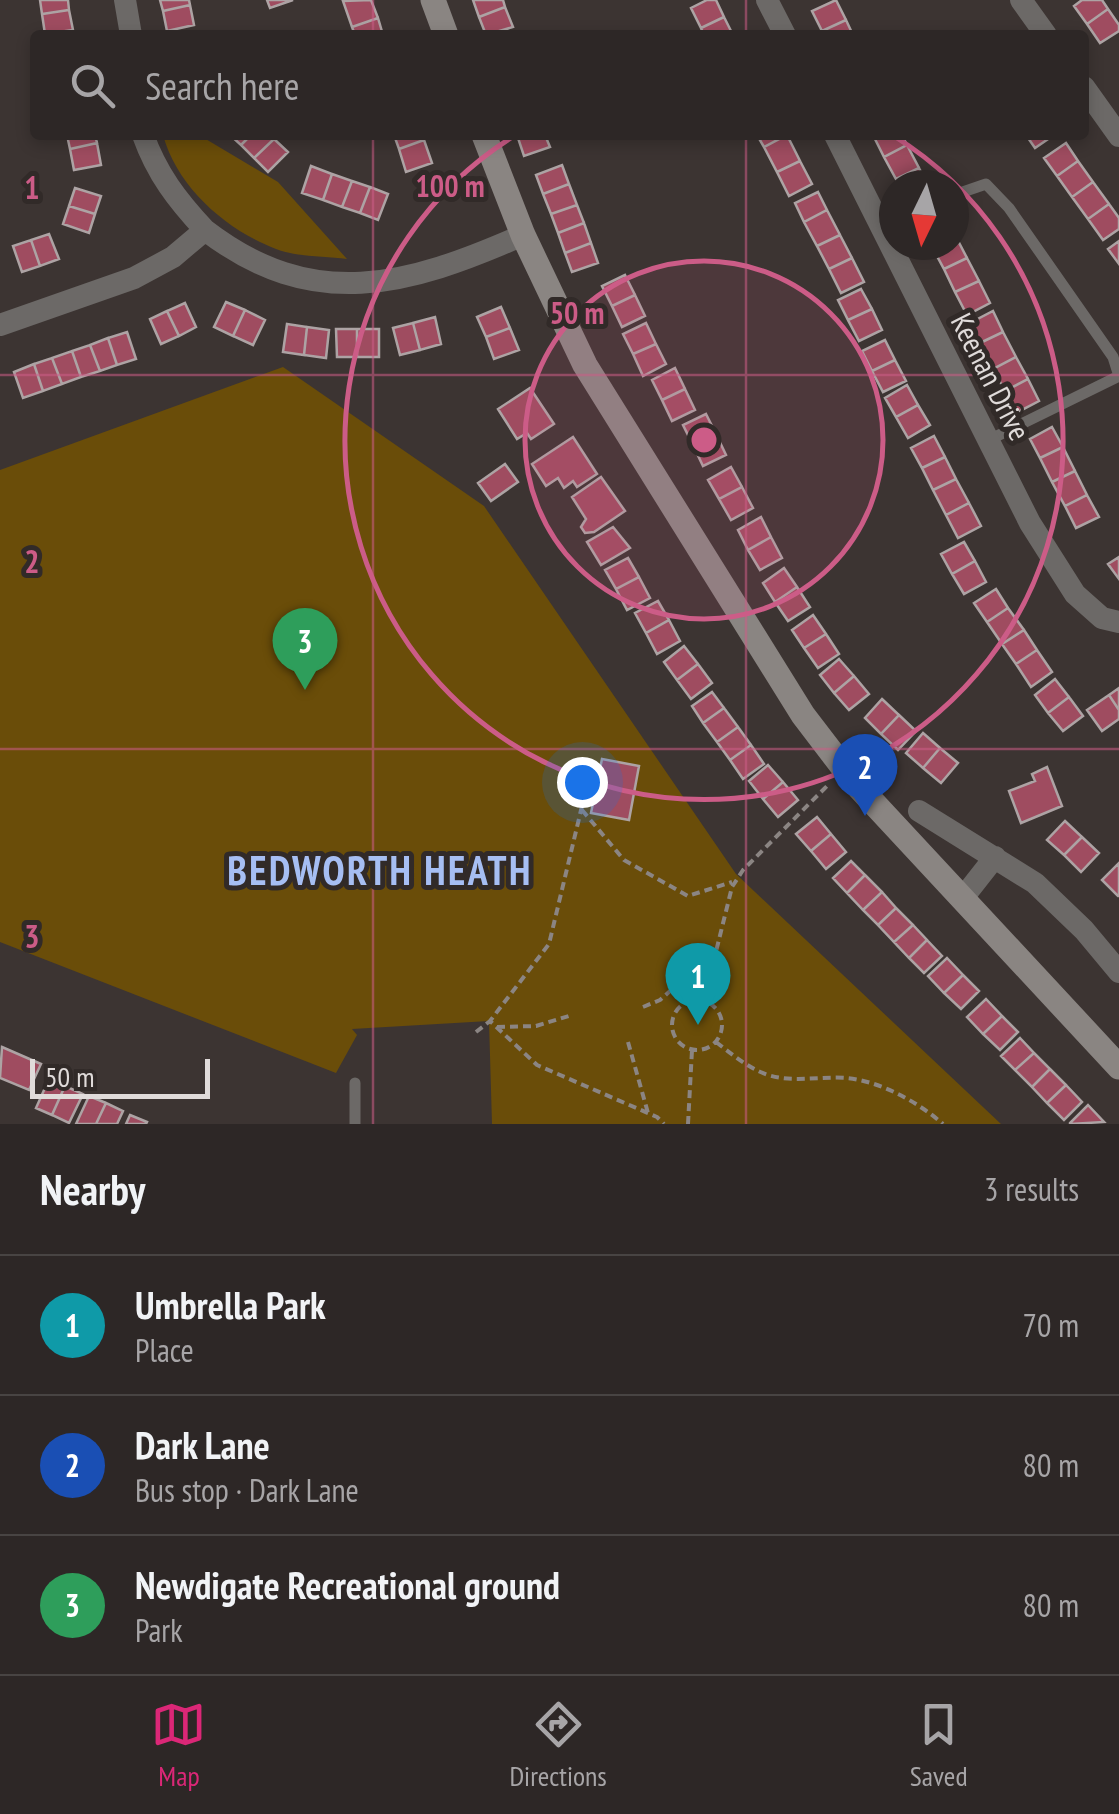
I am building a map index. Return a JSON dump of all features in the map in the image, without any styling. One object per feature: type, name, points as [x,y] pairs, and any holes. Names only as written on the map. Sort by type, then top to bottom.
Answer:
[{"type":"street","points":[[126,0],[130,30]]},
{"type":"street","points":[[433,0],[444,30]]},
{"type":"street","points":[[767,0],[782,30]]},
{"type":"street","points":[[1021,0],[1042,30]]},
{"type":"street","points":[[1089,94],[1119,136]]},
{"type":"street","points":[[145,140],[155,166],[175,198],[205,230],[235,252],[297,278],[372,284],[482,253],[522,235]]},
{"type":"street","points":[[486,140],[522,235],[606,402],[804,715],[845,769],[1119,1067]]},
{"type":"street","name":"Keenan Drive","points":[[838,140],[879,208]]},
{"type":"street","points":[[0,325],[134,278],[173,257],[205,230]]},
{"type":"street","name":"Keenan Drive","points":[[905,260],[1030,522],[1074,594],[1102,618],[1119,622]]},
{"type":"street","points":[[920,811],[1035,883],[1084,930],[1119,972]]},
{"type":"street","points":[[962,899],[995,857]]},
{"type":"lane","points":[[969,190],[986,184],[1009,208],[1113,357],[1119,377],[989,440]]},
{"type":"lane","points":[[355,1083],[355,1124]]},
{"type":"path","points":[[582,810],[624,860],[688,896],[736,880],[845,769]]},
{"type":"path","points":[[476,1032],[490,1020],[549,944],[588,781]]},
{"type":"path","points":[[704,1000],[736,880]]},
{"type":"path","points":[[644,1007],[660,1000],[716,950]]},
{"type":"path","points":[[704,1000],[712,1004],[722,1020],[716,1042],[704,1050],[692,1050],[678,1043],[673,1016],[685,1002],[704,1000]]},
{"type":"path","points":[[497,1027],[536,1026],[572,1014]]},
{"type":"path","points":[[490,1020],[537,1065],[664,1124]]},
{"type":"path","points":[[628,1042],[648,1114]]},
{"type":"path","points":[[716,1042],[744,1065],[770,1076],[795,1080],[848,1078],[888,1090],[943,1124]]},
{"type":"path","points":[[688,1124],[692,1050]]},
{"type":"shaded area","points":[[165,140],[207,140],[278,182],[347,259],[284,252],[257,241],[206,204],[170,154]]},
{"type":"shaded area","points":[[283,367],[484,506],[736,874],[1001,1124],[492,1124],[489,1021],[352,1029],[357,1035],[336,1073],[0,942],[0,470]]},
{"type":"building","points":[[40,0],[68,0],[69,10],[42,14]]},
{"type":"building","points":[[160,0],[189,0],[190,5],[163,11]]},
{"type":"building","points":[[267,0],[293,0],[270,8]]},
{"type":"building","points":[[371,0],[378,18],[352,27],[343,1]]},
{"type":"building","points":[[473,0],[503,0],[505,7],[479,17]]},
{"type":"building","points":[[716,0],[724,17],[701,28],[691,8]]},
{"type":"building","points":[[836,0],[846,20],[822,30],[812,11]]},
{"type":"building","points":[[1082,0],[1102,0],[1108,9],[1087,24],[1074,6]]},
{"type":"building","points":[[190,5],[194,25],[167,30],[163,11]]},
{"type":"building","points":[[505,7],[513,27],[484,30],[479,17]]},
{"type":"building","points":[[1108,9],[1119,31],[1100,43],[1087,24]]},
{"type":"building","points":[[69,10],[73,30],[44,30],[42,14]]},
{"type":"building","points":[[724,17],[730,30],[702,30]]},
{"type":"building","points":[[378,18],[382,30],[353,30],[352,27]]},
{"type":"building","points":[[846,20],[851,30],[824,30]]},
{"type":"building","points":[[68,140],[96,140],[97,143],[70,149]]},
{"type":"building","points":[[246,140],[273,140],[254,158],[241,145]]},
{"type":"building","points":[[273,140],[288,152],[268,172],[254,158]]},
{"type":"building","points":[[396,140],[424,140],[399,149]]},
{"type":"building","points":[[424,140],[432,163],[406,172],[399,149]]},
{"type":"building","points":[[519,140],[547,140],[550,147],[524,156]]},
{"type":"building","points":[[777,140],[790,140],[800,161],[777,172],[764,147]]},
{"type":"building","points":[[876,140],[904,140],[907,145],[884,157]]},
{"type":"building","points":[[1029,140],[1047,140],[1035,148]]},
{"type":"building","points":[[97,143],[101,165],[74,170],[70,149]]},
{"type":"building","points":[[1066,143],[1078,161],[1057,176],[1044,158]]},
{"type":"building","points":[[907,145],[919,168],[891,170],[884,157]]},
{"type":"building","points":[[800,161],[812,184],[789,196],[777,172]]},
{"type":"building","points":[[1078,161],[1093,182],[1072,197],[1057,176]]},
{"type":"building","points":[[562,165],[569,184],[543,194],[536,175]]},
{"type":"building","points":[[311,166],[332,174],[323,200],[302,193]]},
{"type":"building","points":[[332,174],[352,181],[342,207],[323,200]]},
{"type":"building","points":[[352,181],[370,187],[360,213],[342,207]]},
{"type":"building","points":[[1093,182],[1109,204],[1088,219],[1072,197]]},
{"type":"building","points":[[569,184],[577,205],[551,214],[543,194]]},
{"type":"building","points":[[370,187],[388,194],[378,220],[360,213]]},
{"type":"building","points":[[75,188],[101,196],[95,214],[69,206]]},
{"type":"building","points":[[818,192],[827,210],[804,222],[795,203]]},
{"type":"building","points":[[1109,204],[1119,218],[1119,229],[1103,240],[1088,219]]},
{"type":"building","points":[[577,205],[584,223],[558,233],[551,214]]},
{"type":"building","points":[[69,206],[95,214],[89,233],[63,224]]},
{"type":"building","points":[[827,210],[840,235],[817,246],[804,222]]},
{"type":"building","points":[[584,223],[591,243],[565,253],[558,233]]},
{"type":"building","points":[[49,234],[59,259],[40,266],[31,240]]},
{"type":"building","points":[[840,235],[852,258],[829,269],[817,246]]},
{"type":"building","points":[[31,240],[40,266],[22,272],[13,246]]},
{"type":"building","points":[[1119,241],[1119,264],[1108,249]]},
{"type":"building","points":[[591,243],[598,263],[572,272],[565,253]]},
{"type":"building","points":[[852,258],[864,282],[841,293],[829,269]]},
{"type":"building","points":[[939,260],[963,260],[944,269]]},
{"type":"building","points":[[968,260],[979,281],[955,292],[944,269]]},
{"type":"building","points":[[625,275],[635,295],[612,306],[602,286]]},
{"type":"building","points":[[979,281],[990,303],[967,315],[955,292]]},
{"type":"building","points":[[861,289],[872,309],[848,320],[838,300]]},
{"type":"building","points":[[635,295],[645,316],[622,327],[612,306]]},
{"type":"building","points":[[226,302],[245,310],[233,336],[214,327]]},
{"type":"building","points":[[185,303],[196,327],[179,336],[167,311]]},
{"type":"building","points":[[501,307],[510,328],[486,337],[477,317]]},
{"type":"building","points":[[872,309],[882,330],[859,341],[848,320]]},
{"type":"building","points":[[245,310],[265,320],[253,345],[233,336]]},
{"type":"building","points":[[167,311],[179,336],[161,344],[150,319]]},
{"type":"building","points":[[993,311],[1003,332],[980,343],[970,323]]},
{"type":"building","points":[[435,317],[441,344],[420,350],[413,323]]},
{"type":"building","points":[[413,323],[420,350],[400,355],[393,328]]},
{"type":"building","points":[[646,323],[656,344],[633,354],[623,334]]},
{"type":"building","points":[[287,324],[307,327],[304,355],[283,352]]},
{"type":"building","points":[[307,327],[329,330],[326,358],[304,355]]},
{"type":"building","points":[[510,328],[519,350],[494,359],[486,337]]},
{"type":"building","points":[[336,329],[357,329],[357,357],[337,357]]},
{"type":"building","points":[[357,329],[379,329],[379,357],[357,357]]},
{"type":"building","points":[[127,332],[136,359],[117,365],[108,338]]},
{"type":"building","points":[[1003,332],[1016,357],[993,369],[980,343]]},
{"type":"building","points":[[108,338],[117,365],[100,371],[90,345]]},
{"type":"building","points":[[885,340],[895,360],[872,371],[862,351]]},
{"type":"building","points":[[656,344],[666,364],[643,376],[633,354]]},
{"type":"building","points":[[90,345],[100,371],[81,377],[72,351]]},
{"type":"building","points":[[72,351],[81,377],[62,384],[52,358]]},
{"type":"building","points":[[1016,357],[1028,379],[1005,391],[993,369]]},
{"type":"building","points":[[52,358],[62,384],[43,391],[34,364]]},
{"type":"building","points":[[895,360],[906,381],[883,392],[872,371]]},
{"type":"building","points":[[34,364],[43,391],[23,398],[14,372]]},
{"type":"building","points":[[675,368],[685,389],[662,400],[652,380]]},
{"type":"building","points":[[1028,379],[1039,401],[1016,413],[1005,391]]},
{"type":"building","points":[[907,385],[918,405],[896,417],[885,398]]},
{"type":"building","points":[[530,388],[554,424],[531,439],[527,433],[517,439],[498,409]]},
{"type":"building","points":[[685,389],[695,410],[672,421],[662,400]]},
{"type":"building","points":[[918,405],[930,425],[908,438],[896,417]]},
{"type":"building","points":[[706,414],[716,434],[693,445],[683,425]]},
{"type":"building","points":[[1052,427],[1063,447],[1040,458],[1030,439]]},
{"type":"building","points":[[716,434],[726,455],[703,466],[693,445]]},
{"type":"building","points":[[934,436],[945,457],[922,468],[911,448]]},
{"type":"building","points":[[573,437],[597,474],[577,487],[573,481],[564,488],[558,478],[546,486],[532,464]]},
{"type":"building","points":[[1063,447],[1075,471],[1052,482],[1040,458]]},
{"type":"building","points":[[945,457],[956,479],[933,490],[922,468]]},
{"type":"building","points":[[505,464],[518,482],[491,501],[478,483]]},
{"type":"building","points":[[731,467],[742,487],[719,499],[708,480]]},
{"type":"building","points":[[1075,471],[1087,495],[1065,506],[1052,482]]},
{"type":"building","points":[[601,477],[625,511],[594,532],[585,533],[581,527],[586,519],[572,497]]},
{"type":"building","points":[[956,479],[969,503],[946,515],[933,490]]},
{"type":"building","points":[[742,487],[753,508],[731,520],[719,499]]},
{"type":"building","points":[[1087,495],[1099,517],[1076,528],[1065,506]]},
{"type":"building","points":[[969,503],[981,526],[958,538],[946,515]]},
{"type":"building","points":[[761,517],[771,537],[748,550],[738,530]]},
{"type":"building","points":[[613,527],[630,548],[601,565],[587,542]]},
{"type":"building","points":[[771,537],[782,558],[760,570],[748,550]]},
{"type":"building","points":[[964,542],[975,561],[952,574],[941,554]]},
{"type":"building","points":[[1119,557],[1119,579],[1108,564]]},
{"type":"building","points":[[628,558],[639,577],[616,589],[605,570]]},
{"type":"building","points":[[975,561],[986,582],[964,594],[952,574]]},
{"type":"building","points":[[784,568],[797,587],[775,602],[763,583]]},
{"type":"building","points":[[639,577],[650,598],[627,610],[616,589]]},
{"type":"building","points":[[797,587],[810,607],[788,621],[775,602]]},
{"type":"building","points":[[996,589],[1008,608],[987,622],[974,603]]},
{"type":"building","points":[[658,601],[669,620],[646,633],[635,613]]},
{"type":"building","points":[[1008,608],[1024,630],[1002,644],[987,622]]},
{"type":"building","points":[[813,615],[826,634],[804,648],[792,630]]},
{"type":"building","points":[[669,620],[680,641],[657,654],[646,633]]},
{"type":"building","points":[[1024,630],[1037,650],[1016,664],[1002,644]]},
{"type":"building","points":[[826,634],[839,654],[818,668],[804,648]]},
{"type":"building","points":[[684,646],[698,664],[677,680],[664,662]]},
{"type":"building","points":[[1037,650],[1052,672],[1031,687],[1016,664]]},
{"type":"building","points":[[839,659],[854,676],[834,693],[820,675]]},
{"type":"building","points":[[698,664],[712,683],[691,699],[677,680]]},
{"type":"building","points":[[854,676],[869,694],[849,710],[834,693]]},
{"type":"building","points":[[1055,679],[1069,697],[1048,713],[1035,695]]},
{"type":"building","points":[[1119,688],[1119,710],[1109,695]]},
{"type":"building","points":[[712,692],[724,708],[703,723],[692,706]]},
{"type":"building","points":[[1109,695],[1119,710],[1119,719],[1102,731],[1087,710]]},
{"type":"building","points":[[1069,697],[1083,716],[1063,731],[1048,713]]},
{"type":"building","points":[[882,699],[899,715],[881,734],[865,718]]},
{"type":"building","points":[[724,708],[738,727],[717,742],[703,723]]},
{"type":"building","points":[[899,715],[916,731],[898,750],[881,734]]},
{"type":"building","points":[[738,727],[751,745],[730,760],[717,742]]},
{"type":"building","points":[[923,733],[940,748],[923,768],[906,753]]},
{"type":"building","points":[[751,745],[764,764],[743,779],[730,760]]},
{"type":"building","points":[[940,748],[958,763],[941,783],[923,768]]},
{"type":"building","points":[[602,759],[639,766],[629,820],[591,813]]},
{"type":"building","points":[[768,765],[783,782],[763,799],[749,781]]},
{"type":"building","points":[[1047,767],[1062,806],[1021,823],[1009,791],[1035,781],[1032,774]]},
{"type":"building","points":[[783,782],[798,800],[778,817],[763,799]]},
{"type":"building","points":[[817,817],[831,834],[811,851],[796,834]]},
{"type":"building","points":[[1065,821],[1082,837],[1064,855],[1047,840]]},
{"type":"building","points":[[831,834],[846,852],[826,869],[811,851]]},
{"type":"building","points":[[1082,837],[1099,853],[1081,872],[1064,855]]},
{"type":"building","points":[[851,861],[865,875],[847,893],[833,878]]},
{"type":"building","points":[[1119,863],[1119,896],[1118,896],[1102,880]]},
{"type":"building","points":[[865,875],[882,892],[863,910],[847,893]]},
{"type":"building","points":[[882,892],[896,908],[878,925],[863,910]]},
{"type":"building","points":[[896,908],[913,925],[894,942],[878,925]]},
{"type":"building","points":[[913,925],[927,940],[909,958],[894,942]]},
{"type":"building","points":[[927,940],[942,956],[924,973],[909,958]]},
{"type":"building","points":[[947,958],[963,975],[944,993],[928,976]]},
{"type":"building","points":[[963,975],[979,991],[961,1009],[944,993]]},
{"type":"building","points":[[986,999],[1002,1016],[983,1034],[967,1017]]},
{"type":"building","points":[[1002,1016],[1018,1032],[1000,1050],[983,1034]]},
{"type":"building","points":[[1020,1038],[1034,1053],[1015,1070],[1001,1056]]},
{"type":"building","points":[[2,1047],[41,1064],[29,1090],[0,1078]]},
{"type":"building","points":[[1034,1053],[1050,1069],[1032,1087],[1015,1070]]},
{"type":"building","points":[[1050,1069],[1066,1085],[1047,1103],[1032,1087]]},
{"type":"building","points":[[49,1079],[65,1086],[52,1115],[36,1108]]},
{"type":"building","points":[[1066,1085],[1082,1102],[1064,1120],[1047,1103]]},
{"type":"building","points":[[65,1086],[83,1094],[69,1123],[52,1115]]},
{"type":"building","points":[[89,1096],[106,1103],[96,1124],[76,1124]]},
{"type":"building","points":[[106,1103],[123,1111],[117,1124],[96,1124]]},
{"type":"building","points":[[1088,1105],[1104,1122],[1070,1124],[1070,1123]]},
{"type":"building","points":[[130,1115],[147,1122],[126,1124]]},
{"type":"place","name":"Newdigate Recreational ground","points":[[305,690]]},
{"type":"place","name":"Dark Lane","points":[[865,816]]},
{"type":"place","name":"Umbrella Park","points":[[698,1025]]},
{"type":"district","name":"BEDWORTH HEATH","points":[[380,871]]}]
